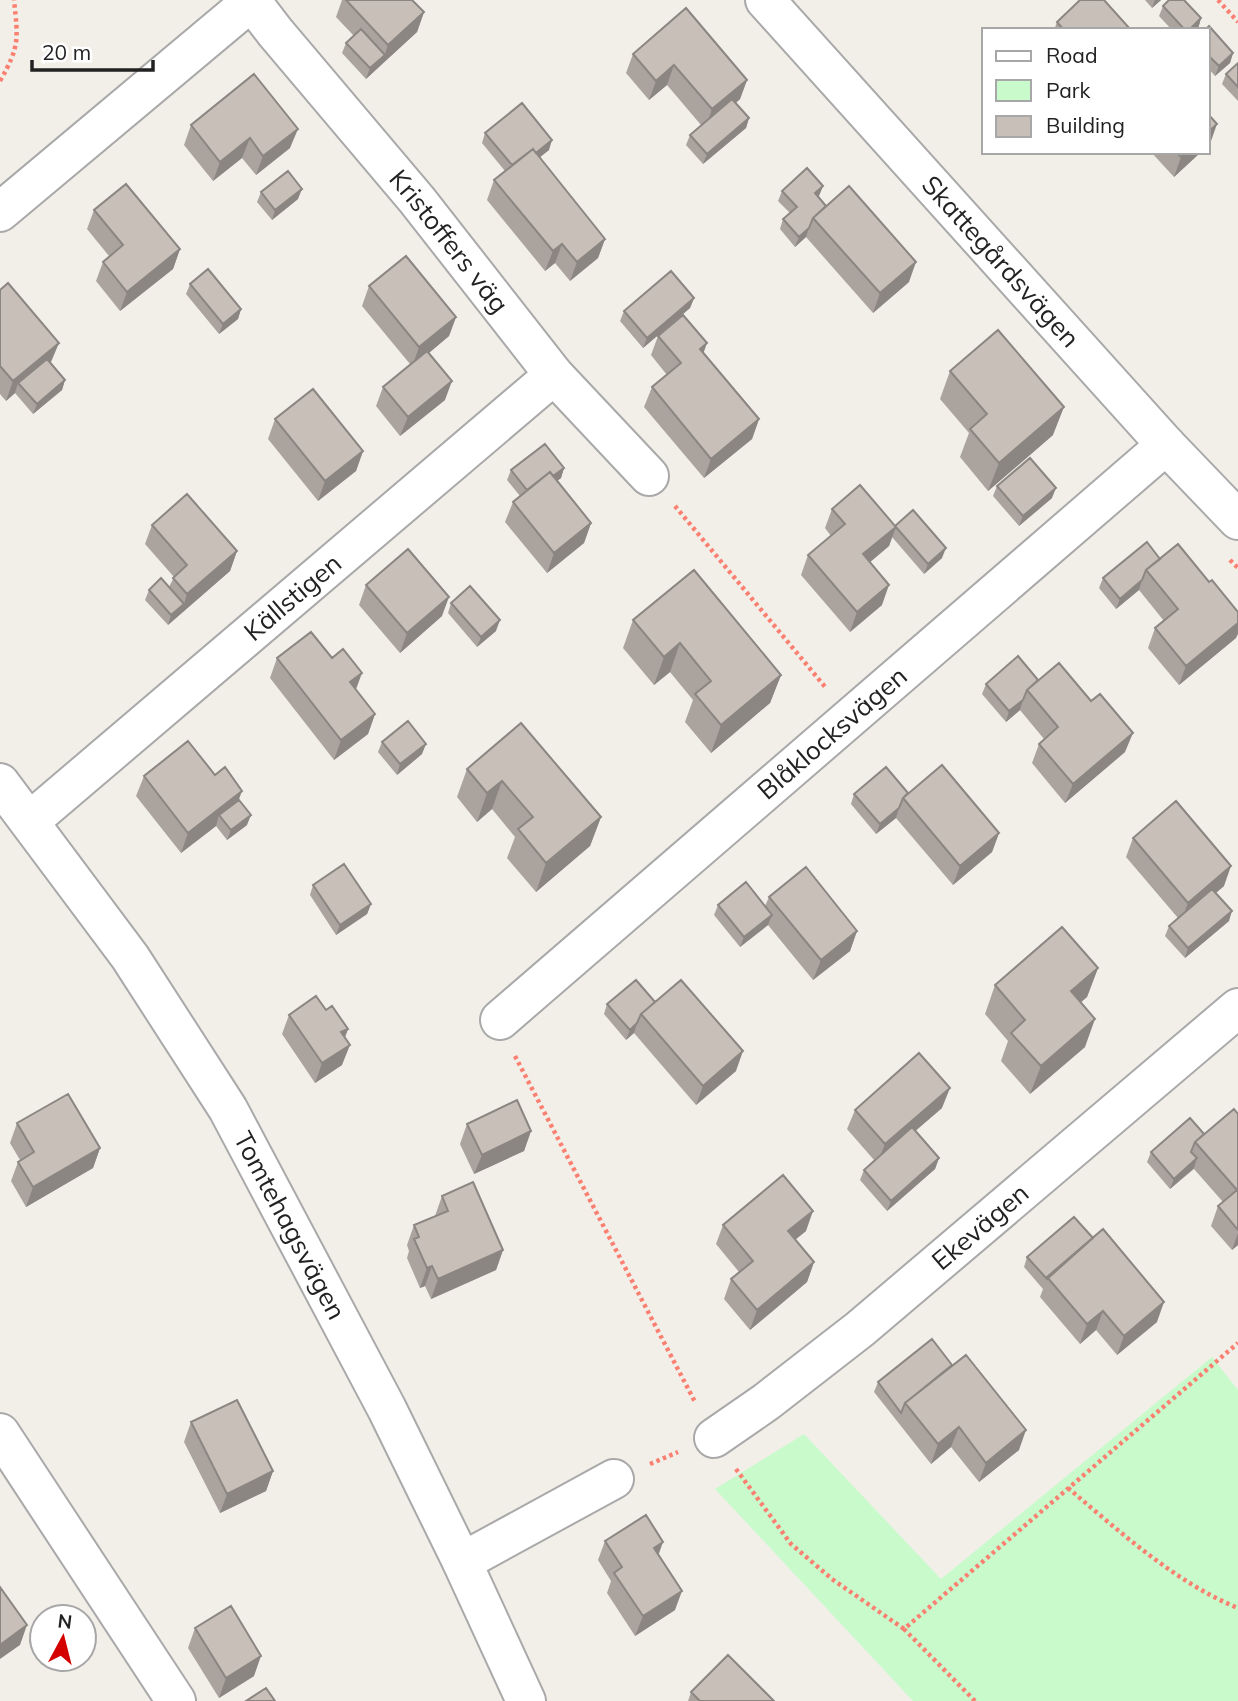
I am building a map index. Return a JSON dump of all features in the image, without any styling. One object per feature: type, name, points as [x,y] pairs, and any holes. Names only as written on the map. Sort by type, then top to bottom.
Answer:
[{"type":"street","name":"Skattegårdsvägen","points":[[765,0],[1166,445],[1236,514]]},
{"type":"street","points":[[0,212],[253,1]]},
{"type":"street","name":"Kristoffers väg","points":[[253,1],[275,32],[417,200],[554,375],[649,476]]},
{"type":"street","name":"Källstigen","points":[[30,821],[554,375]]},
{"type":"street","name":"Blåklocksvägen","points":[[500,1020],[1166,445]]},
{"type":"street","name":"Tomtehagsvägen","points":[[0,783],[131,957],[228,1109],[329,1297],[462,1562],[526,1701]]},
{"type":"street","name":"Ekevägen","points":[[714,1437],[766,1402],[860,1329],[1238,1008]]},
{"type":"street","points":[[0,1433],[176,1701]]},
{"type":"street","points":[[462,1562],[614,1479]]},
{"type":"path","points":[[0,81],[16,52],[14,0]]},
{"type":"path","points":[[1218,0],[1238,22]]},
{"type":"path","points":[[649,476],[852,718]]},
{"type":"path","points":[[500,1020],[505,1037],[714,1437],[766,1513],[792,1544],[832,1579],[904,1629],[975,1701]]},
{"type":"path","points":[[904,1629],[1238,1343]]},
{"type":"path","points":[[614,1479],[714,1437]]},
{"type":"path","points":[[1069,1488],[1125,1535],[1194,1585],[1238,1608]]},
{"type":"green space","points":[[1212,1357],[1238,1390],[1238,1701],[913,1701],[715,1489],[804,1434],[941,1579]]},
{"type":"building","points":[[346,0],[412,0],[424,12],[388,45]]},
{"type":"building","points":[[1080,0],[1104,0],[1129,28],[1062,28],[1057,22]]},
{"type":"building","points":[[1169,0],[1184,0],[1201,18],[1191,28],[1183,28],[1163,6]]},
{"type":"building","points":[[686,8],[747,80],[712,109],[674,65],[656,81],[633,54]]},
{"type":"building","points":[[1209,26],[1233,53],[1219,66],[1210,57],[1210,28],[1207,28]]},
{"type":"building","points":[[361,29],[385,55],[370,68],[346,43]]},
{"type":"building","points":[[1238,63],[1238,87],[1226,74]]},
{"type":"building","points":[[254,74],[298,129],[263,156],[250,138],[220,162],[191,125]]},
{"type":"building","points":[[732,99],[749,118],[707,154],[690,135]]},
{"type":"building","points":[[522,103],[552,140],[536,153],[533,149],[512,165],[485,133]]},
{"type":"building","points":[[1210,116],[1217,124],[1210,130]]},
{"type":"building","points":[[533,149],[605,239],[577,262],[562,244],[553,251],[494,180]]},
{"type":"building","points":[[807,168],[823,186],[815,193],[826,206],[799,237],[783,219],[797,207],[782,191]]},
{"type":"building","points":[[288,171],[302,189],[275,210],[261,192]]},
{"type":"building","points":[[126,184],[180,249],[127,292],[103,262],[123,245],[94,210]]},
{"type":"building","points":[[849,186],[916,262],[880,293],[813,218]]},
{"type":"building","points":[[406,256],[456,317],[419,347],[369,286]]},
{"type":"building","points":[[208,269],[241,309],[223,324],[190,284]]},
{"type":"building","points":[[671,271],[694,298],[647,338],[624,311]]},
{"type":"building","points":[[8,283],[59,343],[13,381],[0,366],[0,290]]},
{"type":"building","points":[[683,315],[707,343],[700,349],[759,419],[711,459],[652,387],[681,363],[658,336]]},
{"type":"building","points":[[998,330],[1064,407],[999,463],[970,429],[987,414],[950,371]]},
{"type":"building","points":[[427,351],[452,381],[408,417],[383,387]]},
{"type":"building","points":[[47,359],[65,380],[37,404],[18,383]]},
{"type":"building","points":[[313,389],[363,451],[325,481],[275,419]]},
{"type":"building","points":[[545,444],[564,468],[553,476],[550,472],[527,490],[511,470]]},
{"type":"building","points":[[1030,458],[1056,488],[1023,516],[997,486]]},
{"type":"building","points":[[550,472],[591,523],[554,553],[513,502]]},
{"type":"building","points":[[860,485],[896,527],[863,554],[889,585],[857,612],[808,555],[845,524],[832,509]]},
{"type":"building","points":[[187,494],[237,551],[187,594],[173,578],[187,565],[152,525]]},
{"type":"building","points":[[913,510],[946,548],[928,564],[895,526]]},
{"type":"building","points":[[1147,542],[1160,559],[1146,570],[1142,580],[1120,599],[1103,578]]},
{"type":"building","points":[[1178,544],[1238,612],[1238,623],[1186,666],[1155,628],[1178,609],[1146,570]]},
{"type":"building","points":[[408,549],[449,597],[407,633],[366,585]]},
{"type":"building","points":[[694,570],[781,675],[721,725],[695,694],[711,681],[680,643],[664,657],[633,620]]},
{"type":"building","points":[[161,578],[184,604],[171,615],[149,590]]},
{"type":"building","points":[[470,586],[500,620],[481,637],[451,603]]},
{"type":"building","points":[[311,632],[332,658],[343,649],[362,673],[350,682],[375,714],[341,740],[277,658]]},
{"type":"building","points":[[1018,656],[1038,680],[1027,690],[1023,700],[1009,711],[986,684]]},
{"type":"building","points":[[1059,663],[1091,701],[1100,694],[1133,733],[1073,784],[1039,744],[1058,727],[1027,690]]},
{"type":"building","points":[[408,721],[426,744],[400,764],[382,742]]},
{"type":"building","points":[[521,723],[601,817],[546,863],[518,829],[533,817],[502,781],[487,793],[467,769]]},
{"type":"building","points":[[188,741],[215,775],[225,767],[242,791],[188,833],[144,776]]},
{"type":"building","points":[[942,765],[999,833],[960,866],[903,798]]},
{"type":"building","points":[[886,767],[908,793],[899,808],[880,824],[854,794]]},
{"type":"building","points":[[239,800],[251,815],[231,830],[219,815]]},
{"type":"building","points":[[1176,801],[1231,866],[1188,903],[1133,838]]},
{"type":"building","points":[[344,864],[371,904],[340,925],[313,885]]},
{"type":"building","points":[[806,867],[857,931],[821,960],[769,897]]},
{"type":"building","points":[[746,882],[772,915],[744,937],[718,905]]},
{"type":"building","points":[[1212,889],[1232,911],[1188,948],[1169,926]]},
{"type":"building","points":[[1062,927],[1098,968],[1071,991],[1095,1019],[1041,1066],[1011,1033],[1025,1020],[995,985]]},
{"type":"building","points":[[636,980],[655,1002],[641,1014],[630,1030],[607,1004]]},
{"type":"building","points":[[681,980],[743,1051],[703,1086],[641,1014]]},
{"type":"building","points":[[316,996],[326,1010],[332,1006],[348,1029],[341,1032],[350,1045],[322,1063],[289,1015]]},
{"type":"building","points":[[919,1053],[950,1088],[885,1144],[855,1110]]},
{"type":"building","points":[[68,1094],[100,1148],[33,1187],[18,1162],[34,1152],[17,1123]]},
{"type":"building","points":[[517,1100],[531,1131],[482,1155],[467,1124]]},
{"type":"building","points":[[1234,1109],[1238,1114],[1238,1230],[1218,1206],[1237,1190],[1195,1142]]},
{"type":"building","points":[[1190,1118],[1204,1134],[1195,1142],[1191,1152],[1197,1158],[1174,1179],[1151,1152]]},
{"type":"building","points":[[912,1127],[939,1158],[891,1201],[864,1170]]},
{"type":"building","points":[[783,1175],[813,1211],[788,1231],[814,1262],[757,1310],[731,1279],[753,1261],[723,1225]]},
{"type":"building","points":[[473,1182],[503,1250],[438,1279],[432,1266],[427,1268],[414,1239],[419,1237],[414,1225],[448,1211],[442,1196]]},
{"type":"building","points":[[1074,1217],[1093,1238],[1047,1279],[1027,1257]]},
{"type":"building","points":[[1103,1229],[1164,1302],[1124,1336],[1103,1311],[1087,1324],[1047,1277]]},
{"type":"building","points":[[932,1339],[952,1365],[905,1403],[901,1413],[878,1382]]},
{"type":"building","points":[[966,1355],[1026,1430],[986,1463],[959,1427],[938,1444],[905,1403]]},
{"type":"building","points":[[237,1400],[273,1471],[227,1494],[191,1422]]},
{"type":"building","points":[[646,1515],[663,1542],[654,1548],[682,1591],[643,1616],[614,1573],[622,1567],[605,1541]]},
{"type":"building","points":[[0,1587],[27,1625],[0,1645]]},
{"type":"building","points":[[231,1606],[261,1656],[226,1678],[195,1628]]},
{"type":"building","points":[[728,1655],[774,1701],[700,1701],[691,1692]]},
{"type":"building","points":[[266,1688],[275,1701],[246,1701]]}]
